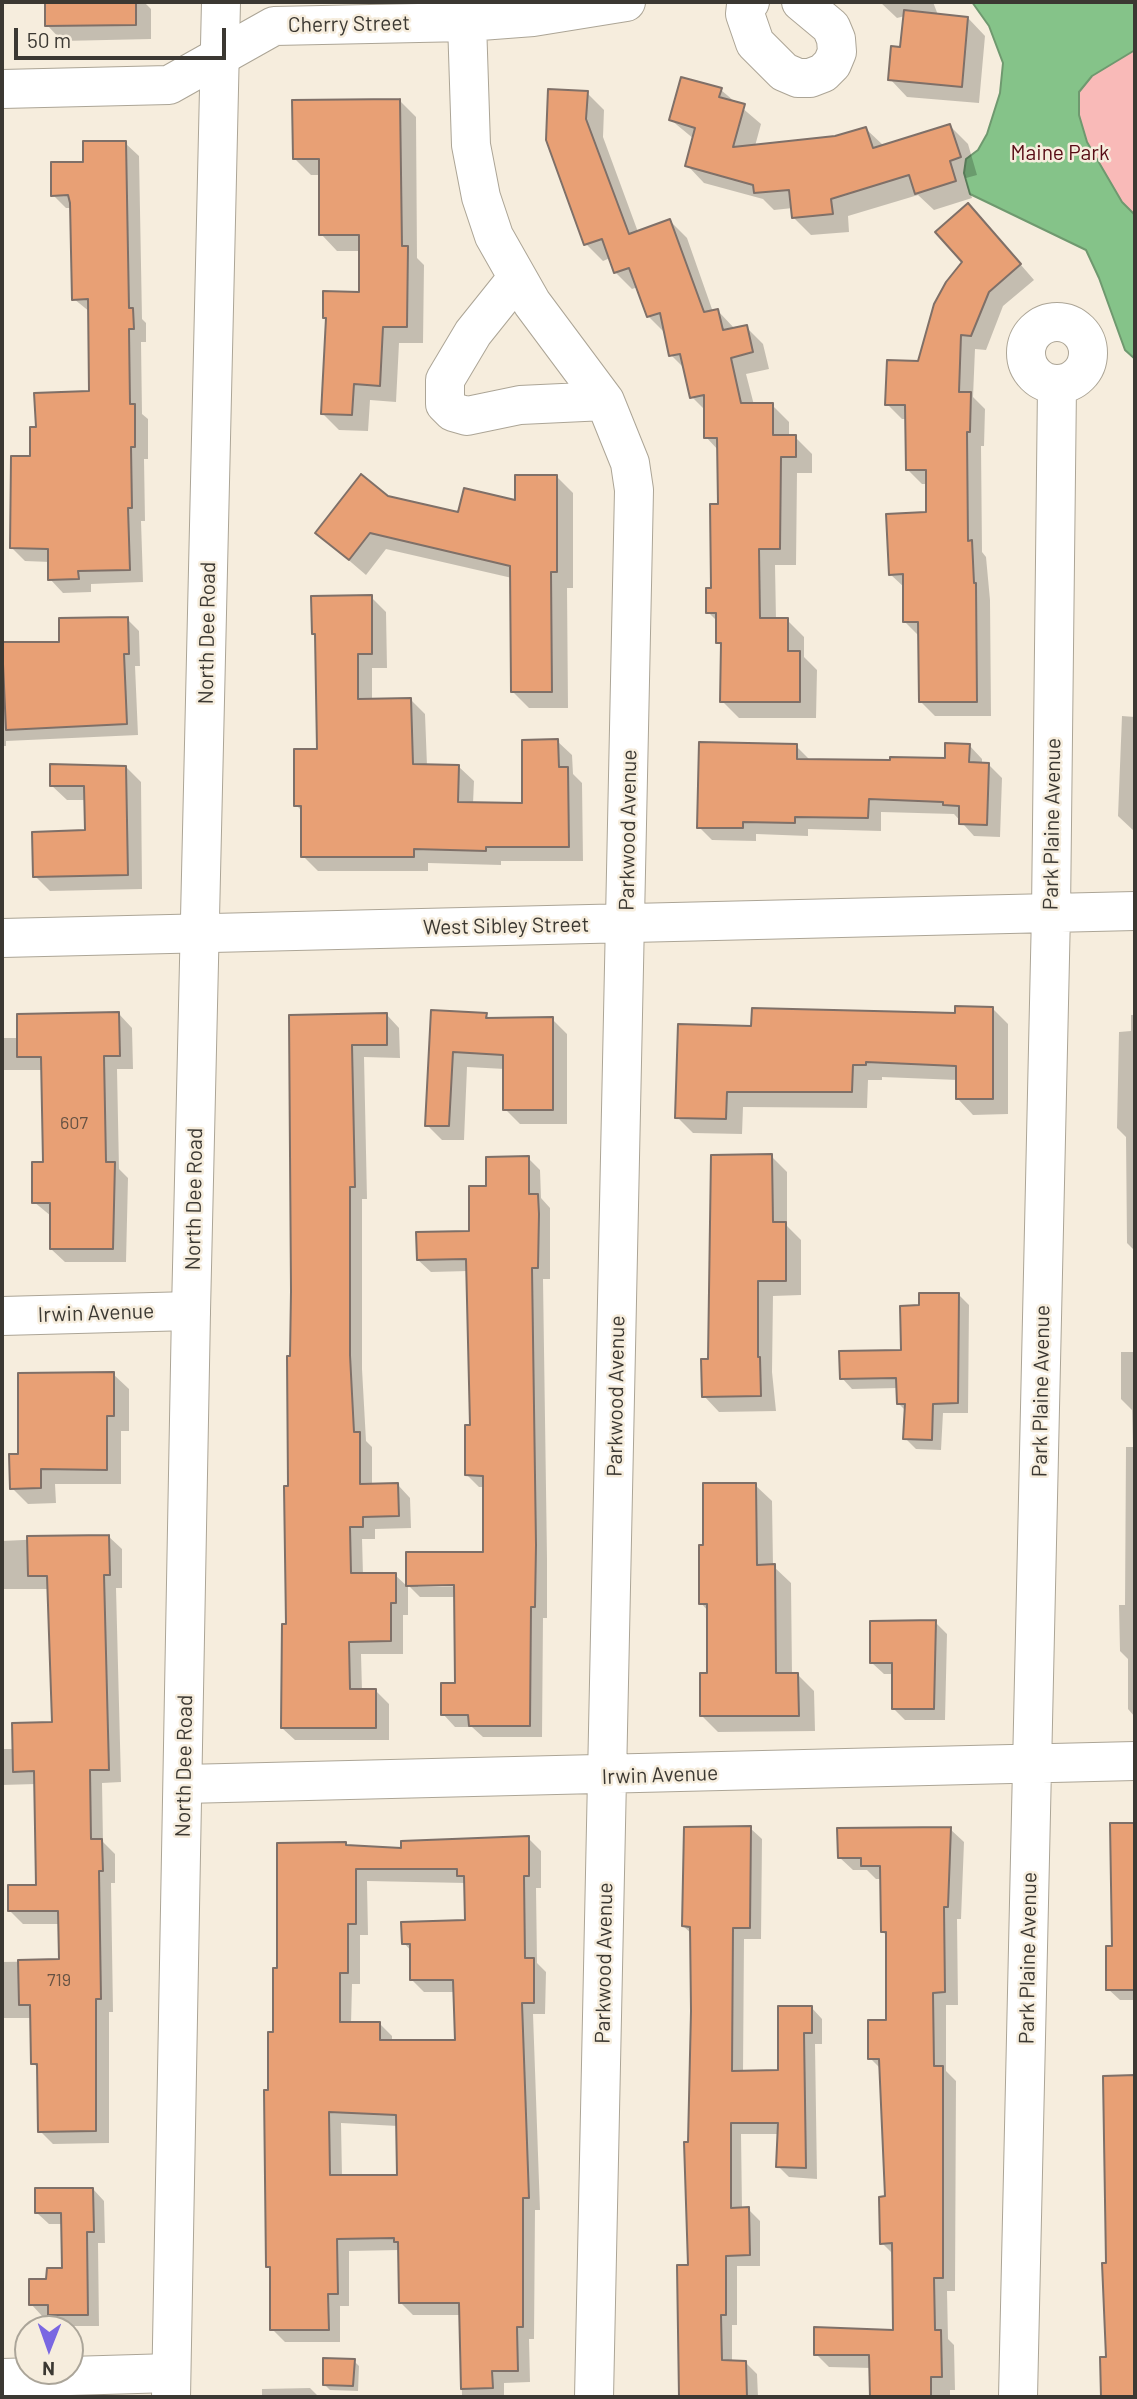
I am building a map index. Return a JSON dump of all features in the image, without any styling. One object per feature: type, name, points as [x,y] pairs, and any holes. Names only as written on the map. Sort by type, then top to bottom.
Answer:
[{"type":"street","name":"North Dee Road","points":[[171,2385],[191,1311],[221,2]]},
{"type":"street","name":"Cherry Street","points":[[2,89],[169,85],[274,26],[467,22],[534,17],[626,2]]},
{"type":"street","points":[[744,3],[748,27],[755,43],[784,72],[797,78],[810,78],[823,73],[832,64],[836,39],[831,27],[801,2]]},
{"type":"street","name":"Parkwood Avenue","points":[[467,22],[471,145],[481,197],[494,236],[517,278],[605,401],[627,453],[635,490],[594,2397]]},
{"type":"street","points":[[517,278],[473,334],[445,380],[445,404],[453,412],[467,416],[520,405],[605,401]]},
{"type":"street","name":"Park Plaine Avenue","points":[[1018,2397],[1051,913],[1057,384]]},
{"type":"street","name":"West Sibley Street","points":[[2,938],[1135,911]]},
{"type":"street","name":"Irwin Avenue","points":[[2,1315],[191,1311]]},
{"type":"street","name":"Irwin Avenue","points":[[184,1784],[608,1776],[1135,1761]]},
{"type":"street","points":[[2,2378],[171,2385]]},
{"type":"green space","name":"Maine Park","points":[[972,2],[1135,2],[1135,359],[1125,350],[1086,250],[970,194],[964,173],[966,159],[978,150],[987,134],[1000,93],[1003,63],[989,26]]},
{"type":"shaded area","name":"Maine Park","points":[[972,2],[1135,2],[1135,50],[1092,76],[1079,92],[1079,115],[1087,142],[1122,202],[1135,215],[1135,359],[1125,350],[1086,250],[970,194],[964,173],[966,159],[978,150],[987,134],[1000,93],[1003,63],[989,26]]},
{"type":"building","points":[[45,2],[136,2],[136,25],[45,26]]},
{"type":"building","points":[[904,10],[968,17],[962,87],[888,80],[891,46],[900,47]]},
{"type":"building","points":[[681,77],[722,88],[719,97],[745,104],[733,147],[835,136],[866,127],[873,148],[950,124],[961,157],[950,161],[956,181],[915,194],[909,175],[831,199],[833,214],[792,218],[789,190],[754,193],[753,185],[685,166],[695,128],[669,120]]},
{"type":"building","points":[[548,89],[588,91],[586,119],[629,234],[670,219],[704,312],[718,309],[723,330],[747,325],[753,352],[731,358],[741,403],[773,403],[773,435],[796,435],[796,457],[781,457],[780,549],[759,549],[760,618],[788,618],[788,651],[800,651],[800,702],[720,702],[721,643],[716,643],[716,613],[706,613],[706,588],[711,588],[710,504],[718,504],[717,438],[704,438],[704,395],[690,398],[680,354],[669,356],[660,313],[647,317],[629,268],[614,273],[602,239],[584,245],[546,140]]},
{"type":"building","points":[[400,99],[402,246],[408,246],[407,327],[383,327],[380,386],[354,384],[352,415],[321,414],[326,318],[323,318],[323,291],[359,292],[359,235],[319,235],[319,159],[293,159],[292,100]]},
{"type":"building","points":[[83,141],[126,141],[129,308],[133,308],[134,329],[129,329],[130,404],[135,404],[135,447],[131,447],[132,508],[128,508],[130,570],[78,571],[79,579],[48,580],[48,549],[10,548],[11,456],[30,456],[30,427],[36,427],[34,393],[89,391],[88,299],[72,300],[70,203],[68,195],[51,196],[51,162],[83,162]]},
{"type":"building","points":[[968,203],[1021,264],[989,292],[971,336],[961,335],[959,392],[971,392],[970,432],[967,432],[968,541],[972,540],[976,583],[977,702],[919,702],[918,622],[903,622],[903,574],[889,575],[886,514],[926,512],[926,470],[906,470],[905,405],[885,405],[887,360],[918,361],[934,304],[946,282],[962,262],[935,232]]},
{"type":"building","points":[[361,474],[388,496],[458,512],[464,488],[515,500],[515,475],[557,475],[557,572],[551,572],[552,692],[511,692],[510,566],[370,533],[349,560],[315,533]]},
{"type":"building","points":[[372,595],[372,654],[358,654],[358,699],[411,698],[413,764],[459,765],[458,802],[522,803],[522,740],[558,739],[559,767],[568,767],[569,847],[486,847],[486,851],[414,849],[414,857],[301,857],[301,806],[294,806],[294,749],[317,749],[315,634],[312,634],[311,596]]},
{"type":"building","points":[[128,617],[129,654],[124,654],[127,724],[6,730],[2,642],[59,642],[59,618]]},
{"type":"building","points":[[699,742],[797,744],[797,759],[890,760],[890,757],[945,758],[945,743],[970,744],[969,762],[989,763],[987,825],[959,824],[959,806],[943,805],[943,802],[869,799],[868,818],[795,817],[795,823],[743,822],[743,828],[697,828]]},
{"type":"building","points":[[50,764],[126,766],[128,875],[33,877],[32,832],[85,830],[84,786],[50,786]]},
{"type":"building","points":[[955,1006],[993,1007],[993,1099],[956,1099],[956,1066],[866,1062],[866,1065],[853,1065],[852,1092],[727,1092],[726,1119],[675,1118],[678,1024],[751,1026],[752,1008],[955,1013]]},
{"type":"building","points":[[431,1010],[487,1013],[486,1018],[553,1017],[553,1110],[503,1110],[503,1055],[453,1052],[449,1126],[425,1126]]},
{"type":"building","points":[[119,1012],[120,1056],[104,1056],[106,1162],[115,1162],[113,1249],[50,1249],[50,1203],[32,1203],[32,1162],[43,1162],[41,1057],[17,1057],[17,1014]]},
{"type":"building","points":[[387,1013],[387,1045],[352,1045],[355,1187],[350,1187],[350,1355],[354,1432],[360,1432],[360,1484],[398,1483],[399,1516],[363,1517],[363,1527],[350,1527],[351,1573],[396,1573],[396,1603],[391,1603],[391,1641],[349,1642],[350,1689],[376,1689],[376,1728],[281,1728],[282,1624],[286,1624],[284,1486],[288,1486],[287,1356],[290,1356],[291,1291],[289,1015]]},
{"type":"building","points":[[772,1154],[773,1222],[786,1222],[786,1281],[758,1281],[761,1396],[702,1397],[701,1359],[708,1359],[711,1155]]},
{"type":"building","points":[[529,1156],[529,1194],[538,1194],[539,1214],[538,1268],[532,1268],[536,1545],[535,1607],[531,1607],[530,1726],[469,1726],[468,1715],[441,1715],[441,1683],[455,1683],[454,1585],[406,1586],[406,1552],[483,1552],[483,1476],[465,1475],[465,1425],[470,1425],[466,1259],[417,1260],[416,1232],[469,1231],[469,1186],[486,1186],[486,1157]]},
{"type":"building","points":[[919,1293],[959,1293],[958,1403],[933,1404],[932,1440],[903,1439],[905,1404],[897,1404],[896,1378],[840,1379],[839,1351],[901,1350],[900,1306],[919,1305]]},
{"type":"building","points":[[114,1372],[114,1416],[107,1416],[107,1470],[41,1469],[41,1488],[10,1489],[9,1454],[18,1454],[18,1373]]},
{"type":"building","points":[[703,1483],[756,1483],[757,1565],[775,1564],[776,1673],[798,1673],[799,1716],[700,1716],[700,1673],[707,1673],[707,1604],[699,1604]]},
{"type":"building","points":[[109,1535],[110,1575],[104,1575],[109,1770],[90,1770],[91,1839],[102,1839],[103,1871],[99,1871],[101,1999],[96,1999],[96,2131],[38,2132],[37,2064],[31,2064],[30,2005],[19,2005],[18,1960],[59,1959],[58,1911],[8,1911],[8,1885],[36,1885],[34,1771],[13,1772],[12,1723],[52,1722],[47,1576],[28,1576],[27,1536]]},
{"type":"building","points":[[936,1620],[934,1709],[892,1709],[892,1663],[870,1663],[870,1621]]},
{"type":"building","points":[[1110,1823],[1135,1823],[1135,1990],[1106,1990],[1106,1946],[1112,1946]]},
{"type":"building","points":[[751,1826],[750,1928],[733,1928],[732,2071],[778,2070],[778,2006],[812,2006],[812,2033],[804,2033],[806,2168],[776,2167],[778,2123],[731,2123],[731,2208],[749,2207],[750,2255],[726,2256],[726,2315],[721,2315],[722,2360],[746,2361],[747,2397],[679,2397],[677,2265],[688,2265],[684,2142],[688,2142],[691,2011],[690,1927],[682,1926],[684,1827]]},
{"type":"building","points":[[951,1827],[948,1907],[944,1907],[945,1992],[933,1993],[934,2066],[943,2066],[943,2278],[934,2278],[935,2330],[941,2330],[942,2377],[931,2377],[931,2397],[870,2397],[869,2355],[814,2355],[814,2327],[893,2330],[892,2243],[880,2244],[879,2197],[885,2196],[879,2059],[868,2059],[868,2020],[886,2020],[886,1932],[881,1932],[880,1866],[861,1866],[861,1858],[838,1858],[837,1828]]},
{"type":"building","points":[[529,1836],[529,1876],[524,1876],[525,1958],[534,1958],[534,2003],[522,2003],[529,2198],[523,2198],[523,2327],[517,2327],[518,2371],[492,2371],[493,2388],[461,2389],[459,2303],[399,2303],[398,2242],[394,2242],[394,2238],[337,2239],[338,2294],[328,2294],[329,2330],[270,2330],[270,2267],[266,2267],[264,2090],[268,2090],[268,2032],[273,2032],[273,1968],[277,1968],[277,1843],[346,1842],[346,1845],[401,1848],[401,1841]],"holes":[[[356,1869],[457,1869],[457,1876],[464,1876],[465,1920],[401,1922],[402,1944],[410,1944],[410,1980],[453,1980],[455,2040],[380,2040],[380,2022],[340,2022],[340,1973],[348,1973],[348,1924],[356,1924]],[[329,2112],[396,2115],[397,2175],[330,2175]]]},
{"type":"building","points":[[1135,2075],[1135,2397],[1101,2397],[1100,2357],[1106,2357],[1102,2263],[1106,2263],[1103,2076]]},
{"type":"building","points":[[35,2188],[93,2188],[94,2232],[87,2232],[88,2315],[48,2315],[48,2305],[29,2305],[29,2279],[46,2279],[47,2268],[62,2268],[61,2213],[35,2213]]},
{"type":"building","points":[[323,2358],[355,2359],[353,2386],[323,2385]]}]
